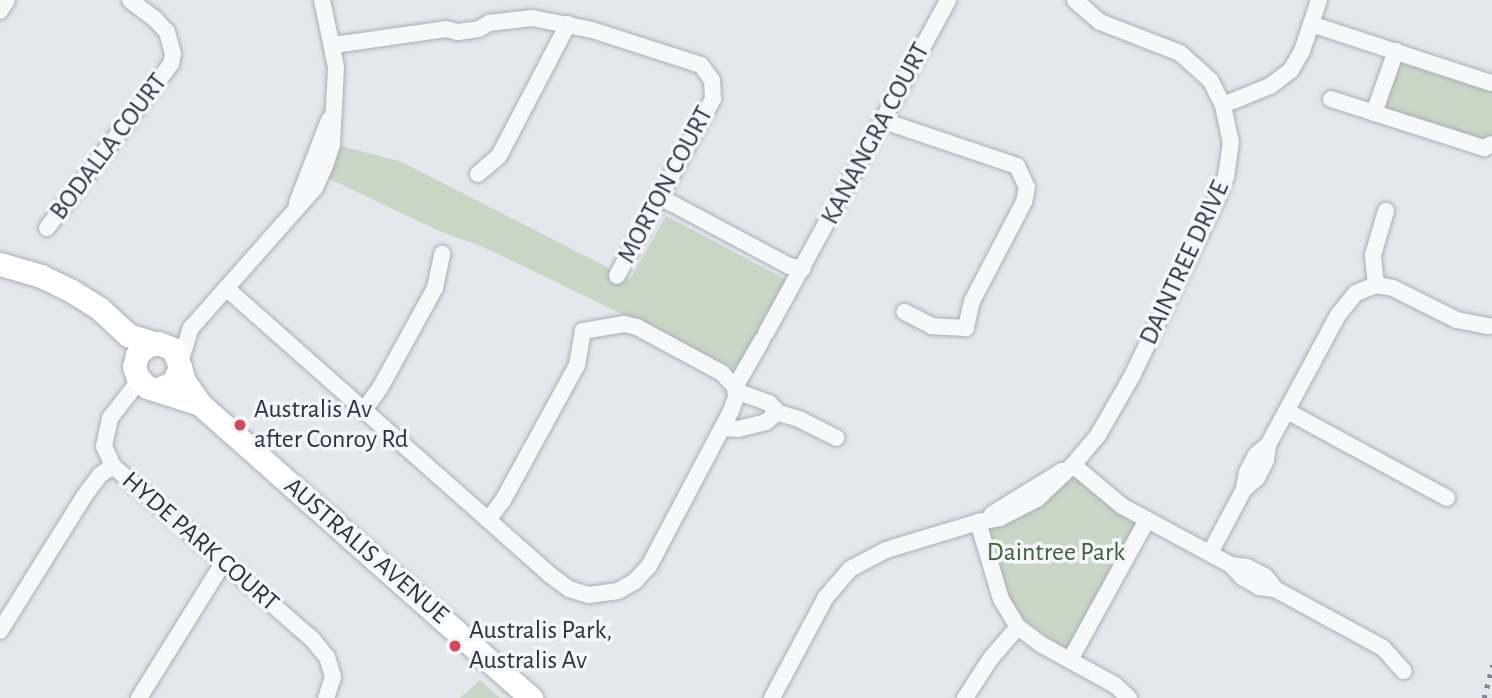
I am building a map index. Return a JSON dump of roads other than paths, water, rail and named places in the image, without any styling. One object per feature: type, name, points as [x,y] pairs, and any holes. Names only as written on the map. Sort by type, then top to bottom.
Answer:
[{"type":"street","points":[[0,11],[7,0]]},
{"type":"street","name":"BODALLA COURT","points":[[47,228],[171,64],[173,54],[167,32],[130,0]]},
{"type":"street","points":[[144,380],[173,383],[191,328],[314,188],[325,166],[332,144],[334,45],[322,0]]},
{"type":"street","name":"KANANGRA COURT","points":[[226,288],[569,589],[598,596],[618,592],[635,581],[649,566],[723,428],[735,403],[736,389],[948,0]]},
{"type":"street","name":"DAINTREE DRIVE","points":[[772,698],[826,597],[850,569],[886,550],[978,522],[1000,519],[1037,499],[1073,465],[1098,435],[1119,400],[1217,199],[1231,154],[1230,132],[1223,105],[1210,80],[1180,52],[1100,22],[1074,0]]},
{"type":"street","points":[[1223,105],[1282,79],[1298,62],[1319,0]]},
{"type":"street","name":"MORTON COURT","points":[[334,45],[446,29],[458,32],[479,29],[489,23],[531,18],[568,24],[688,61],[709,72],[714,88],[713,99],[617,275]]},
{"type":"street","points":[[478,174],[499,156],[568,24]]},
{"type":"street","points":[[1311,24],[1492,83]]},
{"type":"street","points":[[1374,113],[1395,51]]},
{"type":"street","points":[[1331,99],[1484,148],[1492,144]]},
{"type":"street","points":[[884,121],[1017,166],[1027,187],[1024,202],[972,301],[966,328],[932,326],[904,312]]},
{"type":"street","points":[[660,197],[789,266],[803,269]]},
{"type":"street","points":[[1376,285],[1373,254],[1386,211]]},
{"type":"street","points":[[364,410],[435,288],[442,254]]},
{"type":"street","points":[[0,264],[41,276],[71,290],[99,308],[128,335],[173,349],[180,366]]},
{"type":"street","points":[[0,278],[41,291],[84,314],[126,350],[144,380]]},
{"type":"street","points":[[1210,553],[1244,489],[1257,478],[1266,460],[1268,445],[1344,306],[1356,293],[1376,285],[1402,291],[1457,320],[1488,326]]},
{"type":"street","points":[[488,520],[503,500],[577,365],[583,331],[624,324],[637,327],[722,373],[736,389],[762,399],[772,406],[775,412],[799,419],[836,438]]},
{"type":"street","points":[[144,380],[139,352],[191,328]]},
{"type":"street","name":"AUSTRALIS AVENUE","points":[[180,366],[184,381],[200,404],[531,698]]},
{"type":"street","name":"AUSTRALIS AVENUE","points":[[144,380],[200,404]]},
{"type":"street","name":"HYDE PARK COURT","points":[[144,380],[110,418],[104,446],[113,466],[313,640],[327,657],[333,677],[326,698]]},
{"type":"street","points":[[1287,411],[1447,498]]},
{"type":"street","points":[[723,428],[738,429],[766,422],[775,412]]},
{"type":"street","points":[[1073,465],[1113,500],[1231,565],[1242,577],[1259,587],[1276,589],[1383,648],[1404,671]]},
{"type":"street","points":[[0,631],[85,495],[100,475],[113,466]]},
{"type":"street","points":[[1070,660],[1147,520]]},
{"type":"street","points":[[978,522],[1001,599],[1018,627],[1032,639],[1115,685],[1129,698]]},
{"type":"street","points":[[139,698],[223,563]]},
{"type":"street","points":[[965,698],[991,658],[1018,627]]},
{"type":"railway","points":[[1484,698],[1492,665]]},
{"type":"place","name":"Australis Av after Conroy Rd","points":[[240,425]]},
{"type":"place","name":"Australis Park, Australis Av","points":[[455,646]]},
{"type":"park label","name":"Daintree Park","points":[[1056,553]]}]
